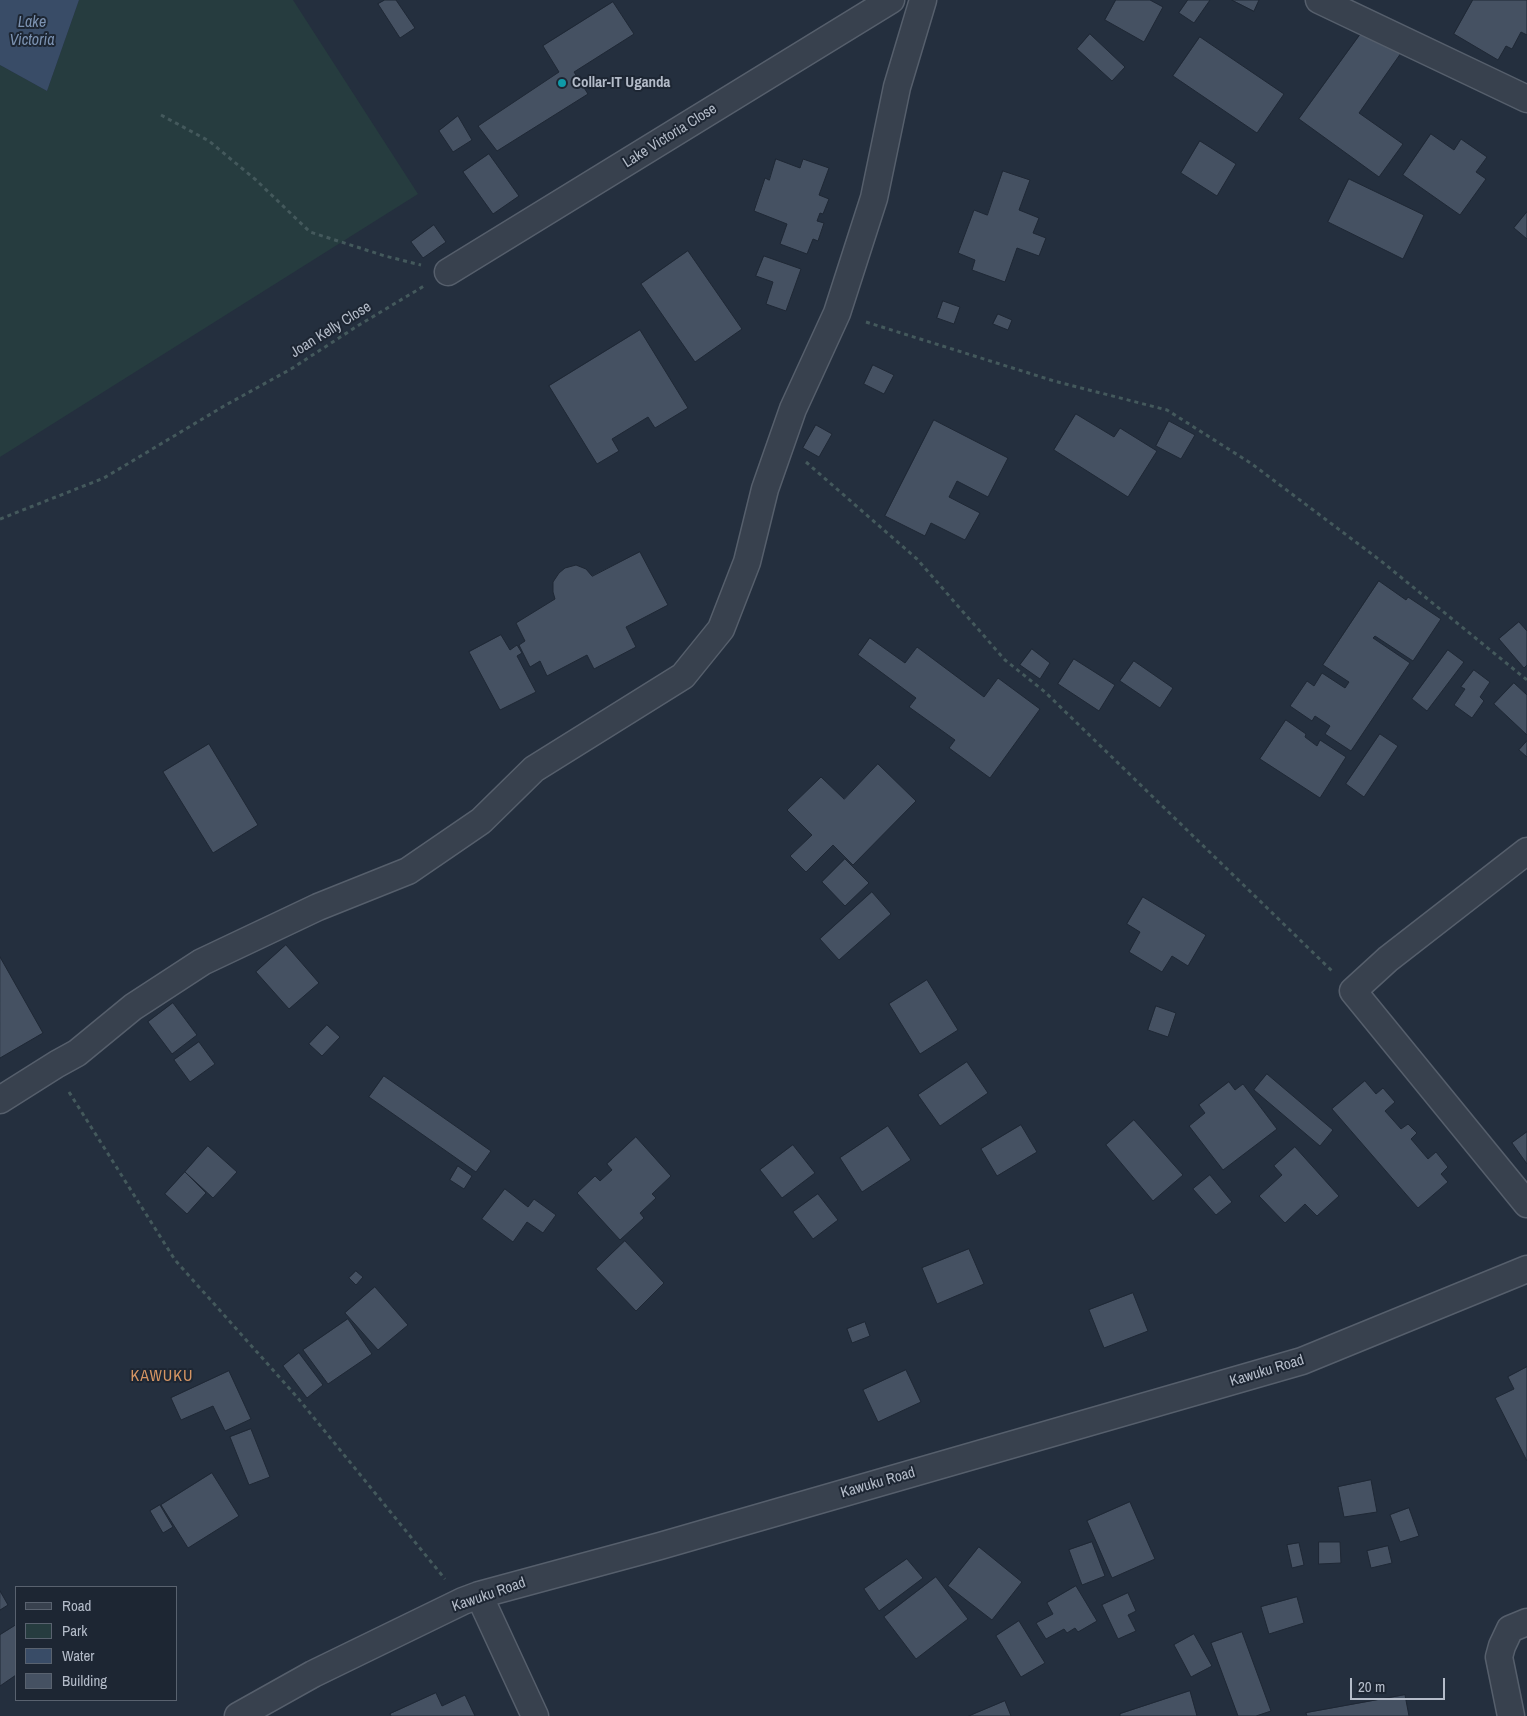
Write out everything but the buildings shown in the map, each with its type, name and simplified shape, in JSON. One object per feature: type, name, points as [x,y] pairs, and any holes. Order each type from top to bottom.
[{"type":"street","name":"Lake Victoria Close","points":[[448,272],[891,0]]},
{"type":"street","points":[[0,1100],[57,1064],[77,1054],[133,1007],[202,962],[318,907],[408,871],[481,821],[534,769],[683,676],[721,629],[747,562],[765,489],[793,409],[837,313],[874,198],[898,87],[923,0]]},
{"type":"street","points":[[1319,0],[1527,99]]},
{"type":"street","points":[[1527,851],[1388,959],[1353,991],[1527,1204]]},
{"type":"street","name":"Kawuku Road","points":[[238,1716],[313,1674],[471,1598],[660,1546],[1302,1362],[1527,1269]]},
{"type":"street","points":[[471,1598],[535,1716]]},
{"type":"street","points":[[1511,1716],[1499,1658],[1510,1629],[1527,1622]]},
{"type":"path","points":[[161,115],[210,141],[256,180],[310,232],[385,256],[448,272]]},
{"type":"path","name":"Joan Kelly Close","points":[[0,519],[104,478],[224,406],[291,369],[358,325],[448,272]]},
{"type":"path","points":[[837,313],[1054,381],[1167,410],[1252,464],[1381,561],[1527,680]]},
{"type":"path","points":[[779,451],[805,461],[917,559],[1005,660],[1052,699],[1353,991]]},
{"type":"path","points":[[57,1064],[68,1090],[175,1260],[297,1397],[471,1598]]},
{"type":"green space","points":[[79,0],[293,0],[418,194],[0,457],[0,65],[47,91]]},
{"type":"water","name":"Lake Victoria","points":[[0,0],[79,0],[47,91],[0,65]]},
{"type":"place","name":"Collar-IT Uganda","points":[[562,83]]},
{"type":"district","name":"KAWUKU","points":[[162,1377]]}]
